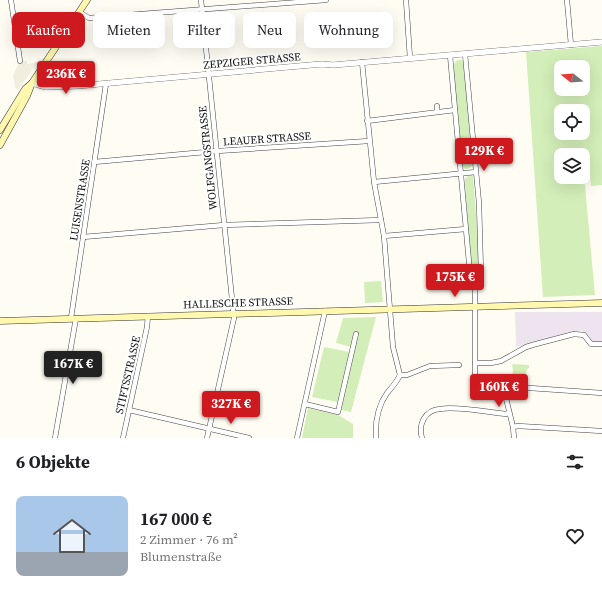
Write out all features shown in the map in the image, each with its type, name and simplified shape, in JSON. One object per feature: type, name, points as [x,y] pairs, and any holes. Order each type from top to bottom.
[{"type":"main road","points":[[79,12],[87,0]]},
{"type":"main road","points":[[0,145],[32,84],[56,48]]},
{"type":"main road","points":[[0,130],[25,89],[32,84]]},
{"type":"main road","name":"HALLESCHE STRASSE","points":[[0,320],[602,303]]},
{"type":"street","points":[[11,0],[20,61]]},
{"type":"street","name":"WOLFGANGSTRASSE","points":[[201,0],[234,313],[234,322],[207,438]]},
{"type":"street","points":[[85,16],[89,18],[326,0]]},
{"type":"street","points":[[406,0],[410,58]]},
{"type":"street","points":[[567,0],[571,45]]},
{"type":"street","name":"ZEPZIGER STRASSE","points":[[32,84],[46,87],[106,84],[322,64],[333,65],[602,42]]},
{"type":"street","points":[[465,54],[479,203],[481,273],[479,278],[476,280],[475,376],[478,381],[486,385],[602,393]]},
{"type":"street","points":[[450,55],[470,273],[471,278],[476,280]]},
{"type":"street","points":[[362,62],[374,182],[384,236],[393,346],[400,375],[397,382],[386,395],[382,403],[377,419],[376,438]]},
{"type":"street","name":"LUISENSTRASSE","points":[[55,438],[106,84]]},
{"type":"street","points":[[437,106],[437,112]]},
{"type":"street","points":[[368,121],[455,110]]},
{"type":"street","name":"LEAUER STRASSE","points":[[94,162],[217,151],[369,141]]},
{"type":"street","points":[[374,182],[476,172]]},
{"type":"street","points":[[83,237],[224,225],[381,220]]},
{"type":"street","points":[[384,236],[466,229]]},
{"type":"street","points":[[297,438],[325,311]]},
{"type":"street","name":"STIFTSSTRASSE","points":[[123,438],[148,327],[148,316]]},
{"type":"street","points":[[305,404],[338,412],[356,334]]},
{"type":"street","points":[[475,363],[491,363],[501,361],[526,347],[574,334],[584,335],[591,344],[602,344]]},
{"type":"street","points":[[400,375],[407,375],[430,366],[459,365]]},
{"type":"street","points":[[504,386],[513,426],[514,438]]},
{"type":"street","points":[[422,438],[421,428],[423,420],[429,412],[440,409],[455,409],[505,414],[509,413]]},
{"type":"street","points":[[129,410],[249,438]]},
{"type":"street","points":[[513,426],[602,431]]},
{"type":"shaded area","points":[[20,61],[27,61],[27,64],[38,62],[18,90],[15,87],[13,75]]},
{"type":"shaded area","points":[[515,312],[602,312],[602,342],[591,342],[589,336],[582,331],[570,332],[516,347]]},
{"type":"green space","points":[[602,46],[602,185],[591,186],[590,148],[554,148],[554,184],[585,184],[595,295],[543,297],[526,52]]},
{"type":"green space","points":[[462,60],[464,63],[473,162],[472,166],[468,169],[465,169],[462,164],[453,70],[455,62]]},
{"type":"green space","points":[[470,174],[473,176],[480,267],[480,272],[476,276],[472,273],[465,185],[465,179]]},
{"type":"green space","points":[[381,281],[383,302],[365,303],[364,282]]},
{"type":"green space","points":[[376,317],[351,412],[341,410],[355,348],[336,343],[343,318]]},
{"type":"green space","points":[[324,347],[350,352],[338,402],[312,397]]},
{"type":"green space","points":[[513,364],[529,365],[526,373],[527,381],[524,385],[514,384],[512,376]]},
{"type":"green space","points":[[308,408],[338,415],[353,424],[353,438],[302,438]]}]
